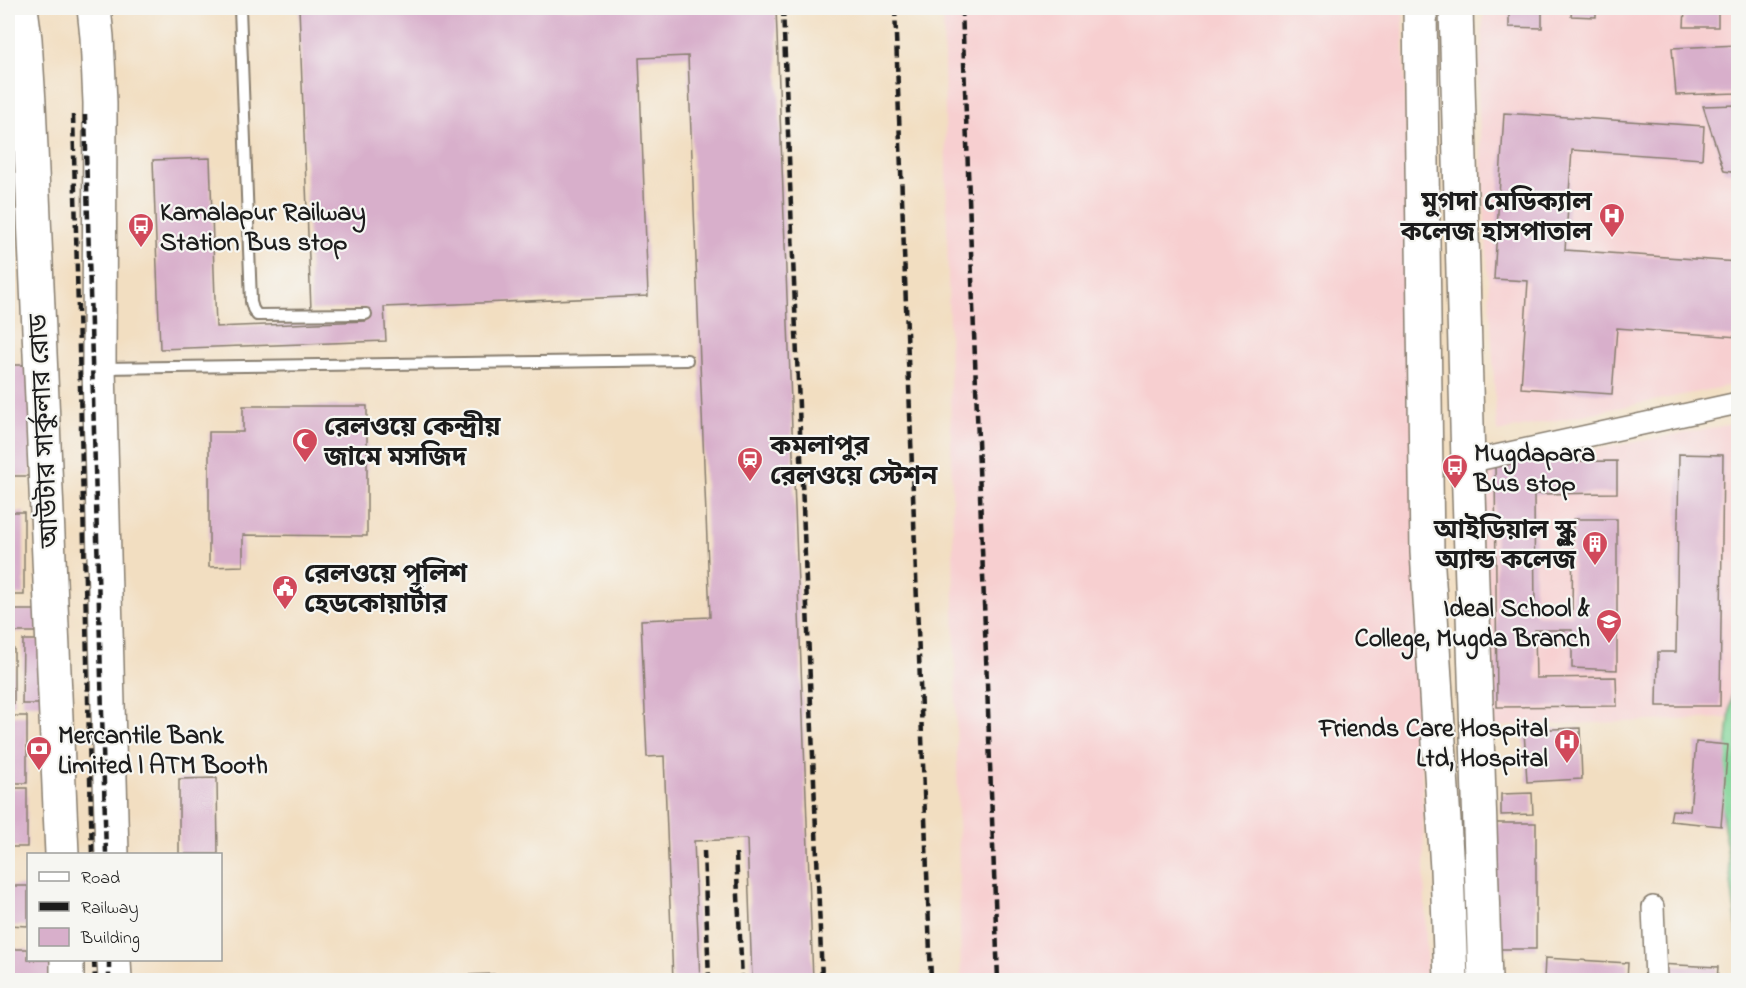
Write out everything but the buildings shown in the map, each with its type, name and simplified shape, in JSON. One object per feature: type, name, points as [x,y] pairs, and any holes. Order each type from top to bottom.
[{"type":"main road","name":"আউটার সার্কুলার রোড","points":[[21,8],[29,114],[62,853]]},
{"type":"main road","points":[[94,8],[98,37],[100,103],[99,368],[112,853]]},
{"type":"main road","points":[[1420,8],[1427,552],[1447,869],[1451,981]]},
{"type":"main road","points":[[1456,8],[1485,981]]},
{"type":"main road","points":[[1426,461],[1468,462]]},
{"type":"main road","points":[[67,961],[68,981]]},
{"type":"main road","points":[[114,961],[115,981]]},
{"type":"street","points":[[1468,462],[1738,403]]},
{"type":"street","points":[[1653,907],[1656,981]]},
{"type":"lane","points":[[240,8],[253,309],[257,315],[366,314]]},
{"type":"lane","points":[[99,368],[687,360]]},
{"type":"shaded area","points":[[943,8],[1403,8],[1427,980],[961,980]]},
{"type":"shaded area","name":"মুগদা মেডিক্যাল কলেজ হাসপাতাল","points":[[1484,8],[1738,8],[1738,384],[1497,432],[1478,95]]},
{"type":"shaded area","name":"Ideal School & College, Mugda Branch","points":[[1738,423],[1738,571],[1730,718],[1486,727],[1479,471]]},
{"type":"green space","points":[[1738,628],[1738,937],[1721,803]]},
{"type":"railway","points":[[783,8],[822,980]]},
{"type":"railway","points":[[895,8],[931,980]]},
{"type":"railway","points":[[962,8],[998,980]]},
{"type":"railway","points":[[73,115],[92,853]]},
{"type":"railway","points":[[85,115],[106,853]]},
{"type":"railway","points":[[704,851],[709,980]]},
{"type":"railway","points":[[736,853],[742,980]]},
{"type":"railway","points":[[94,961],[95,980]]},
{"type":"railway","points":[[109,961],[109,980]]},
{"type":"place","name":"মুগদা মেডিক্যাল কলেজ হাসপাতাল","points":[[1612,239]]},
{"type":"place","name":"Kamalapur Railway Station Bus stop","points":[[141,249]]},
{"type":"place","name":"রেলওয়ে কেন্দ্রীয় জামে মসজিদ","points":[[305,464]]},
{"type":"place","name":"কমলাপুর রেলওয়ে স্টেশন","points":[[750,483]]},
{"type":"place","name":"Mugdapara Bus stop","points":[[1455,490]]},
{"type":"place","name":"আইডিয়াল স্কুল অ্যান্ড কলেজ","points":[[1595,567]]},
{"type":"place","name":"রেলওয়ে পুলিশ হেডকোয়ার্টার","points":[[285,611]]},
{"type":"place","name":"Ideal School & College, Mugda Branch","points":[[1609,645]]},
{"type":"place","name":"Friends Care Hospital Ltd, Hospital","points":[[1567,765]]},
{"type":"place","name":"Mercantile Bank Limited | ATM Booth","points":[[39,772]]}]
